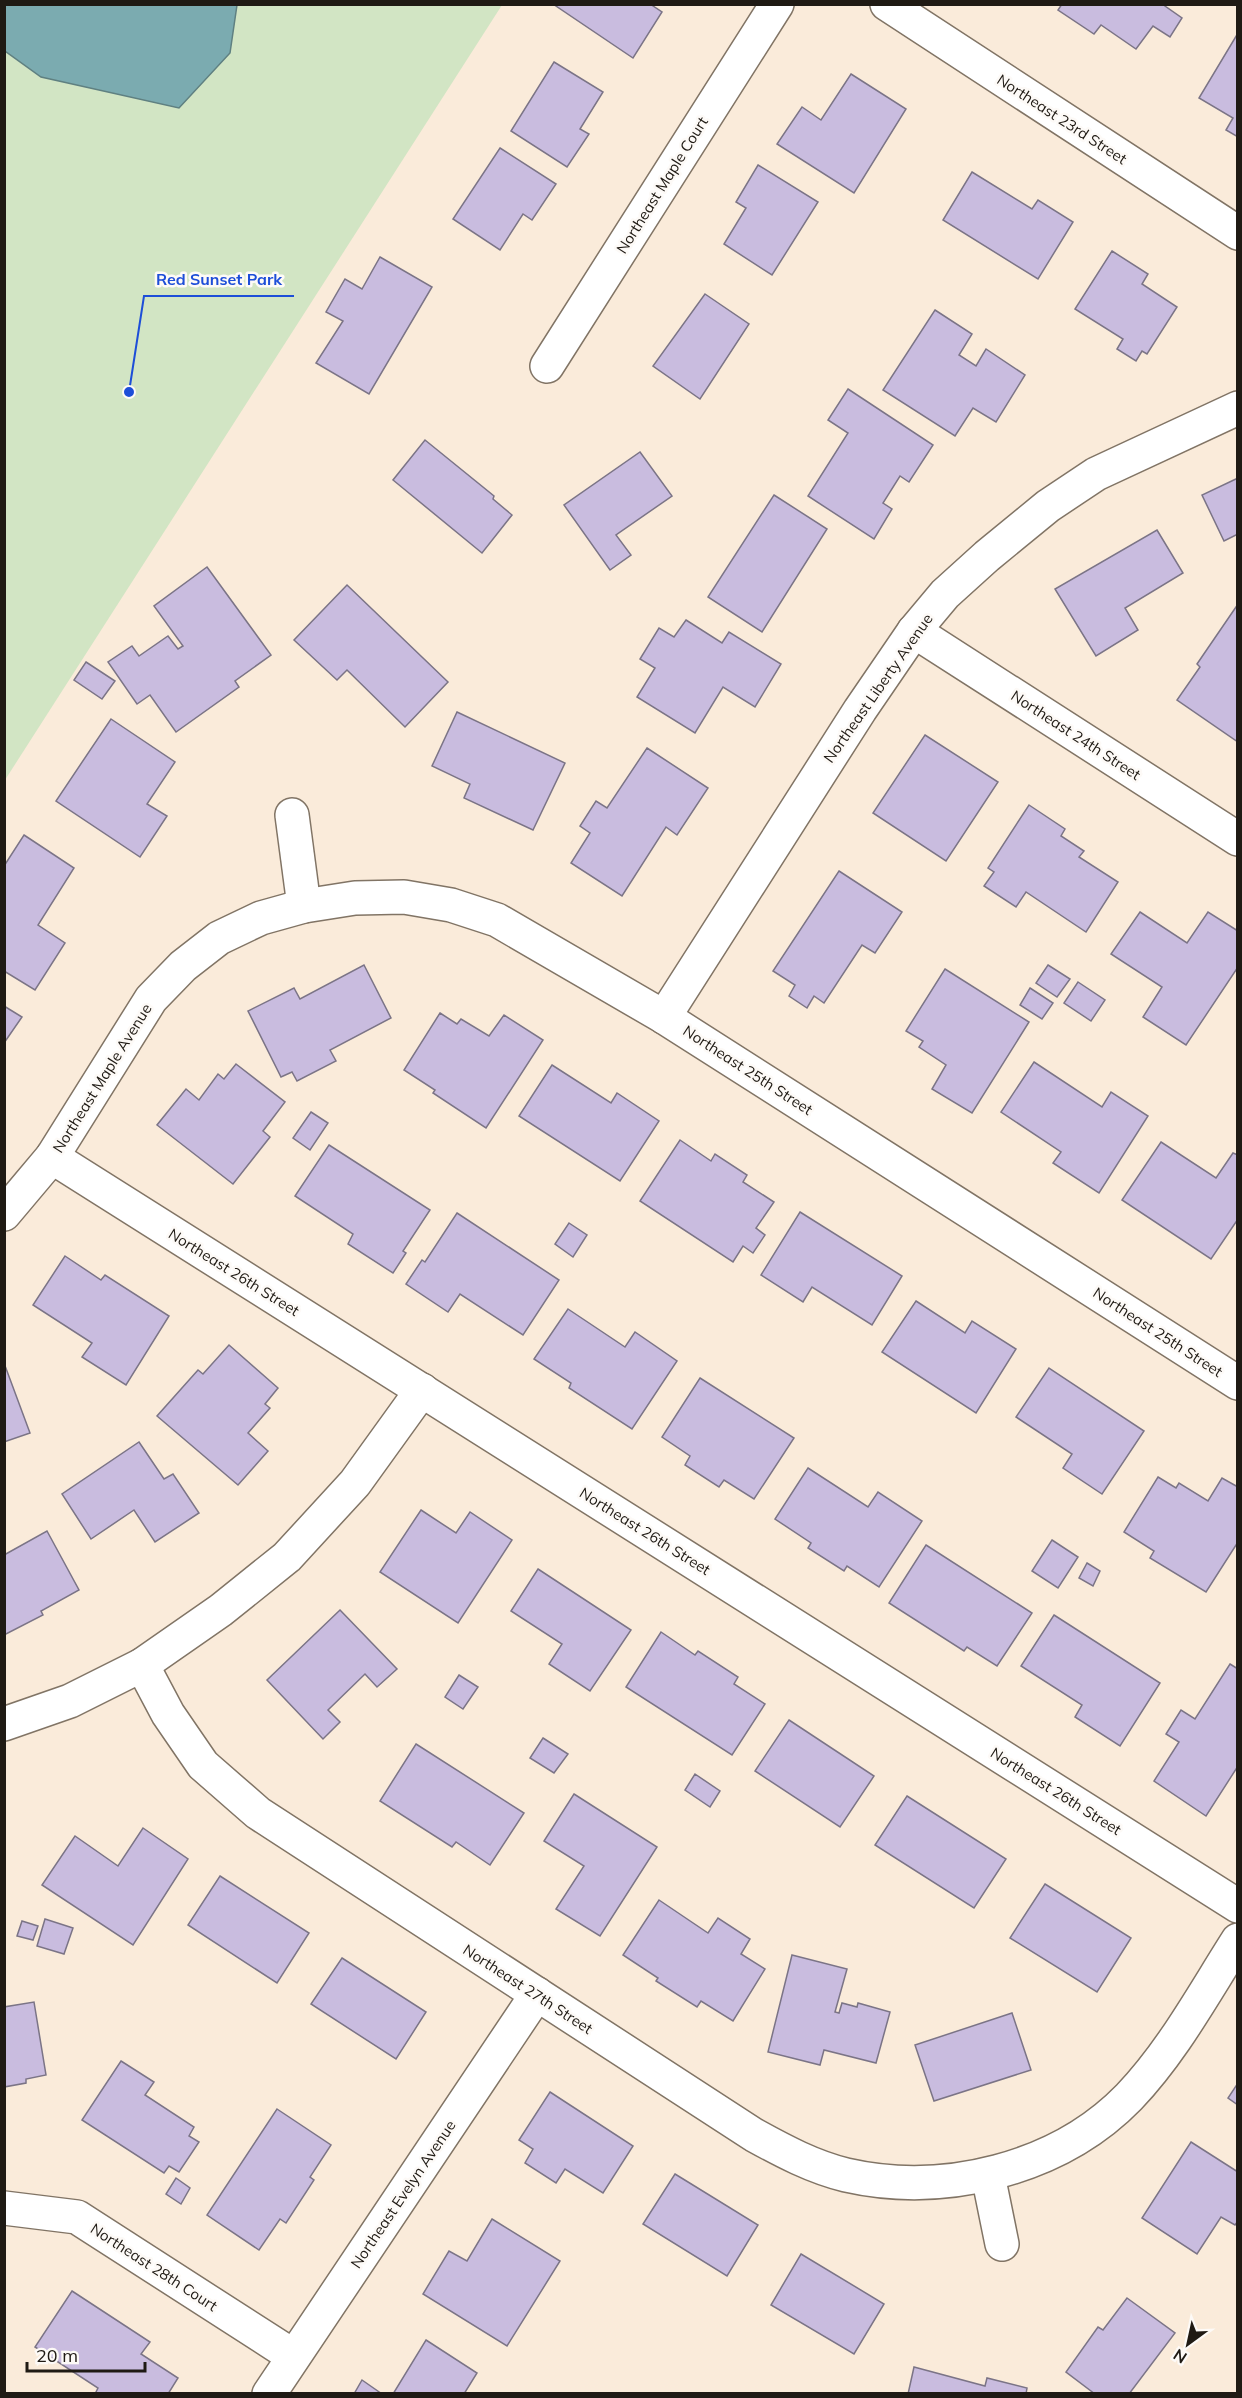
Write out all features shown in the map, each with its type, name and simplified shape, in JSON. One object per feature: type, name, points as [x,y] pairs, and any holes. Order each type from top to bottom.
[{"type":"street","name":"Northeast Maple Court","points":[[547,366],[777,4]]},
{"type":"street","name":"Northeast 23rd Street","points":[[887,4],[1238,233]]},
{"type":"street","name":"Northeast Liberty Avenue","points":[[664,1017],[860,710],[914,631],[945,594],[1048,506],[1096,474],[1238,408]]},
{"type":"street","name":"Northeast 24th Street","points":[[914,631],[1238,839]]},
{"type":"street","points":[[292,815],[304,906]]},
{"type":"street","name":"Northeast 25th Street","points":[[304,906],[355,898],[404,897],[451,905],[497,920],[664,1017],[1238,1383]]},
{"type":"street","name":"Northeast Maple Avenue","points":[[4,1214],[52,1158],[151,999],[183,966],[219,938],[261,918],[304,906]]},
{"type":"street","name":"Northeast 26th Street","points":[[52,1158],[1238,1906]]},
{"type":"street","points":[[4,1724],[70,1701],[142,1665],[221,1611],[287,1557],[355,1483],[422,1390]]},
{"type":"street","name":"Northeast 27th Street","points":[[142,1665],[168,1714],[203,1764],[258,1813],[754,2135],[798,2158],[845,2175],[893,2182],[942,2182],[988,2175],[1053,2152],[1095,2126],[1128,2098],[1164,2057],[1238,1940]]},
{"type":"street","name":"Northeast Evelyn Avenue","points":[[269,2394],[537,1995]]},
{"type":"street","points":[[988,2175],[1002,2244]]},
{"type":"street","name":"Northeast 28th Court","points":[[4,2208],[77,2217],[293,2356]]},
{"type":"green space","points":[[5,5],[502,5],[5,780]]},
{"type":"water","points":[[5,4],[237,5],[230,53],[179,108],[41,77],[5,51]]},
{"type":"building","points":[[553,4],[650,4],[662,12],[633,58]]},
{"type":"building","points":[[1062,4],[1166,4],[1165,6],[1182,18],[1170,37],[1153,26],[1136,49],[1101,25],[1094,34],[1058,10]]},
{"type":"building","points":[[1238,33],[1238,137],[1226,130],[1233,118],[1199,98]]},
{"type":"building","points":[[554,62],[603,92],[580,129],[589,134],[567,167],[511,131]]},
{"type":"building","points":[[851,74],[906,109],[854,193],[777,144],[802,107],[821,120]]},
{"type":"building","points":[[500,148],[556,184],[532,220],[523,214],[500,250],[453,219]]},
{"type":"building","points":[[758,165],[818,202],[772,275],[724,244],[746,208],[736,202]]},
{"type":"building","points":[[972,172],[1032,209],[1038,200],[1073,222],[1038,279],[943,220]]},
{"type":"building","points":[[1112,251],[1148,274],[1142,284],[1177,307],[1147,354],[1142,351],[1136,361],[1117,349],[1123,339],[1075,309]]},
{"type":"building","points":[[380,257],[432,287],[369,394],[316,363],[343,321],[326,312],[345,279],[362,289]]},
{"type":"building","points":[[705,294],[749,324],[700,399],[653,366]]},
{"type":"building","points":[[935,310],[972,334],[959,355],[976,366],[986,349],[1025,375],[996,422],[973,408],[955,436],[883,390]]},
{"type":"building","points":[[848,389],[933,445],[909,482],[900,476],[883,503],[892,509],[874,539],[808,496],[848,433],[828,420]]},
{"type":"building","points":[[425,440],[494,496],[493,499],[512,515],[482,553],[393,480]]},
{"type":"building","points":[[640,452],[672,496],[616,535],[631,555],[610,570],[564,505]]},
{"type":"building","points":[[1238,478],[1238,534],[1224,541],[1202,495]]},
{"type":"building","points":[[774,495],[827,529],[762,632],[708,597]]},
{"type":"building","points":[[1157,530],[1183,573],[1125,608],[1138,630],[1096,656],[1055,589]]},
{"type":"building","points":[[207,567],[271,655],[235,681],[239,687],[176,732],[150,695],[137,704],[108,662],[132,646],[139,656],[168,636],[178,649],[183,646],[154,606]]},
{"type":"building","points":[[347,585],[448,682],[405,727],[347,670],[337,680],[294,640]]},
{"type":"building","points":[[1236,607],[1238,609],[1238,742],[1177,700],[1200,667],[1197,664]]},
{"type":"building","points":[[686,620],[722,643],[729,632],[781,664],[755,707],[723,687],[695,733],[637,697],[655,668],[640,659],[659,628],[674,637]]},
{"type":"building","points":[[86,662],[115,681],[102,699],[74,680]]},
{"type":"building","points":[[457,712],[565,763],[533,830],[464,798],[470,784],[432,766]]},
{"type":"building","points":[[111,719],[175,762],[147,804],[167,816],[140,857],[56,801]]},
{"type":"building","points":[[925,735],[998,782],[946,861],[873,813]]},
{"type":"building","points":[[647,748],[708,788],[677,835],[666,827],[622,896],[571,863],[590,833],[580,826],[596,801],[607,808]]},
{"type":"building","points":[[1029,805],[1065,829],[1061,836],[1084,851],[1079,857],[1118,882],[1086,932],[1026,892],[1016,907],[984,886],[994,872],[988,868]]},
{"type":"building","points":[[24,835],[74,868],[38,925],[65,943],[35,990],[4,971],[4,866]]},
{"type":"building","points":[[839,871],[902,912],[875,953],[862,945],[824,1003],[814,996],[807,1008],[789,996],[795,985],[773,971]]},
{"type":"building","points":[[1140,912],[1187,943],[1208,912],[1238,931],[1238,967],[1186,1045],[1143,1017],[1162,987],[1111,954]]},
{"type":"building","points":[[364,965],[391,1018],[330,1050],[336,1061],[297,1081],[292,1072],[281,1077],[248,1011],[294,988],[300,999]]},
{"type":"building","points":[[1048,965],[1070,979],[1057,997],[1036,983]]},
{"type":"building","points":[[945,969],[1029,1022],[972,1113],[932,1089],[946,1065],[919,1047],[923,1041],[906,1031]]},
{"type":"building","points":[[1078,982],[1105,1000],[1091,1021],[1064,1003]]},
{"type":"building","points":[[1030,988],[1053,1003],[1042,1019],[1020,1005]]},
{"type":"building","points":[[4,1006],[22,1017],[4,1043]]},
{"type":"building","points":[[440,1013],[457,1024],[461,1019],[489,1036],[504,1015],[543,1040],[486,1128],[433,1093],[435,1090],[404,1070]]},
{"type":"building","points":[[1034,1062],[1102,1107],[1111,1092],[1148,1116],[1099,1193],[1053,1163],[1061,1152],[1001,1112]]},
{"type":"building","points":[[236,1064],[285,1102],[263,1131],[270,1137],[233,1184],[157,1125],[186,1089],[199,1100],[218,1074],[224,1079]]},
{"type":"building","points":[[552,1065],[611,1103],[617,1093],[659,1121],[620,1181],[519,1116]]},
{"type":"building","points":[[311,1112],[328,1123],[310,1150],[293,1138]]},
{"type":"building","points":[[680,1140],[711,1161],[715,1154],[747,1175],[743,1182],[774,1202],[756,1228],[765,1235],[753,1253],[743,1246],[733,1262],[640,1201]]},
{"type":"building","points":[[1161,1142],[1216,1178],[1233,1153],[1238,1155],[1238,1219],[1211,1259],[1122,1200]]},
{"type":"building","points":[[329,1145],[430,1210],[403,1251],[406,1253],[393,1273],[348,1244],[353,1234],[295,1196]]},
{"type":"building","points":[[800,1212],[902,1276],[872,1325],[812,1287],[803,1302],[761,1275]]},
{"type":"building","points":[[457,1213],[559,1280],[523,1335],[460,1294],[448,1312],[406,1284],[422,1260],[425,1262]]},
{"type":"building","points":[[569,1223],[587,1235],[573,1257],[555,1244]]},
{"type":"building","points":[[65,1256],[101,1280],[105,1275],[169,1316],[126,1385],[82,1357],[92,1343],[33,1305]]},
{"type":"building","points":[[916,1301],[965,1333],[972,1321],[1016,1349],[976,1413],[882,1352]]},
{"type":"building","points":[[568,1309],[625,1347],[635,1332],[677,1361],[632,1429],[569,1388],[571,1383],[534,1359]]},
{"type":"building","points":[[229,1345],[278,1388],[265,1404],[270,1408],[248,1433],[268,1451],[238,1485],[157,1416],[198,1370],[203,1374]]},
{"type":"building","points":[[4,1363],[30,1433],[4,1442]]},
{"type":"building","points":[[1049,1368],[1144,1431],[1102,1494],[1063,1468],[1072,1454],[1016,1417]]},
{"type":"building","points":[[700,1378],[794,1438],[754,1499],[724,1480],[719,1487],[685,1465],[690,1456],[662,1437]]},
{"type":"building","points":[[139,1442],[164,1479],[173,1474],[199,1513],[155,1542],[134,1510],[91,1539],[62,1494]]},
{"type":"building","points":[[808,1468],[868,1507],[878,1492],[922,1521],[879,1587],[847,1566],[844,1571],[808,1548],[811,1543],[775,1519]]},
{"type":"building","points":[[1158,1477],[1176,1488],[1179,1483],[1208,1501],[1222,1478],[1238,1487],[1238,1542],[1206,1592],[1150,1558],[1154,1551],[1124,1532]]},
{"type":"building","points":[[421,1510],[456,1533],[470,1512],[512,1540],[458,1623],[380,1572]]},
{"type":"building","points":[[47,1531],[79,1590],[41,1611],[43,1615],[4,1635],[4,1555]]},
{"type":"building","points":[[1052,1540],[1078,1557],[1058,1588],[1032,1571]]},
{"type":"building","points":[[926,1545],[1032,1613],[997,1666],[967,1647],[964,1651],[889,1603]]},
{"type":"building","points":[[1087,1563],[1100,1571],[1093,1586],[1079,1578]]},
{"type":"building","points":[[538,1569],[631,1630],[590,1691],[549,1664],[562,1644],[511,1611]]},
{"type":"building","points":[[340,1610],[397,1669],[377,1687],[365,1674],[328,1710],[340,1722],[323,1739],[267,1680]]},
{"type":"building","points":[[1054,1615],[1160,1683],[1120,1746],[1075,1717],[1082,1705],[1021,1666]]},
{"type":"building","points":[[661,1632],[695,1655],[698,1651],[738,1677],[734,1684],[765,1704],[732,1755],[626,1687]]},
{"type":"building","points":[[1230,1664],[1238,1669],[1238,1766],[1206,1816],[1154,1781],[1179,1742],[1166,1734],[1181,1710],[1195,1719]]},
{"type":"building","points":[[459,1675],[478,1687],[463,1709],[445,1697]]},
{"type":"building","points":[[789,1720],[874,1776],[840,1827],[755,1771]]},
{"type":"building","points":[[543,1738],[568,1754],[554,1773],[530,1758]]},
{"type":"building","points":[[416,1744],[524,1813],[490,1865],[456,1842],[452,1847],[380,1801]]},
{"type":"building","points":[[695,1774],[720,1791],[710,1807],[685,1790]]},
{"type":"building","points":[[574,1794],[657,1847],[600,1936],[556,1909],[584,1866],[544,1841]]},
{"type":"building","points":[[907,1796],[1006,1859],[974,1908],[875,1845]]},
{"type":"building","points":[[143,1828],[188,1859],[133,1945],[42,1885],[75,1836],[118,1866]]},
{"type":"building","points":[[220,1876],[309,1933],[277,1983],[188,1925]]},
{"type":"building","points":[[1045,1884],[1131,1938],[1097,1992],[1010,1938]]},
{"type":"building","points":[[659,1900],[708,1933],[718,1918],[750,1939],[741,1954],[765,1969],[733,2021],[701,2001],[697,2007],[656,1981],[658,1978],[623,1955]]},
{"type":"building","points":[[45,1919],[73,1928],[64,1954],[37,1946]]},
{"type":"building","points":[[22,1921],[38,1926],[33,1940],[17,1936]]},
{"type":"building","points":[[792,1955],[847,1969],[835,2012],[839,2013],[842,2003],[857,2007],[858,2003],[890,2012],[876,2063],[824,2050],[820,2065],[768,2052]]},
{"type":"building","points":[[342,1958],[426,2012],[396,2059],[311,2004]]},
{"type":"building","points":[[34,2002],[46,2075],[26,2079],[26,2083],[4,2087],[4,2007]]},
{"type":"building","points":[[1012,2013],[1031,2070],[934,2101],[915,2045]]},
{"type":"building","points":[[121,2061],[154,2082],[145,2095],[194,2127],[189,2136],[199,2142],[179,2172],[169,2166],[164,2173],[82,2120]]},
{"type":"building","points":[[1238,2083],[1238,2105],[1228,2098]]},
{"type":"building","points":[[550,2092],[633,2146],[603,2193],[565,2169],[556,2183],[525,2163],[533,2149],[519,2140]]},
{"type":"building","points":[[277,2109],[331,2145],[310,2177],[314,2180],[286,2223],[280,2219],[259,2250],[207,2215]]},
{"type":"building","points":[[1191,2142],[1238,2172],[1238,2221],[1235,2225],[1221,2217],[1197,2254],[1142,2218]]},
{"type":"building","points":[[675,2174],[758,2225],[727,2276],[643,2224]]},
{"type":"building","points":[[176,2178],[190,2188],[181,2204],[166,2194]]},
{"type":"building","points":[[492,2219],[560,2261],[507,2346],[423,2294],[449,2251],[467,2261]]},
{"type":"building","points":[[801,2254],[884,2304],[854,2354],[771,2305]]},
{"type":"building","points":[[72,2291],[150,2342],[141,2354],[178,2378],[168,2394],[95,2394],[98,2388],[35,2347]]},
{"type":"building","points":[[1127,2298],[1175,2333],[1129,2394],[1095,2394],[1066,2372],[1098,2327],[1103,2330]]},
{"type":"building","points":[[426,2340],[477,2373],[464,2394],[393,2394]]},
{"type":"building","points":[[914,2367],[985,2386],[987,2378],[1027,2388],[1026,2394],[908,2394]]},
{"type":"building","points":[[362,2380],[382,2394],[354,2394]]},
{"type":"place","name":"Red Sunset Park","points":[[129,392]]}]
